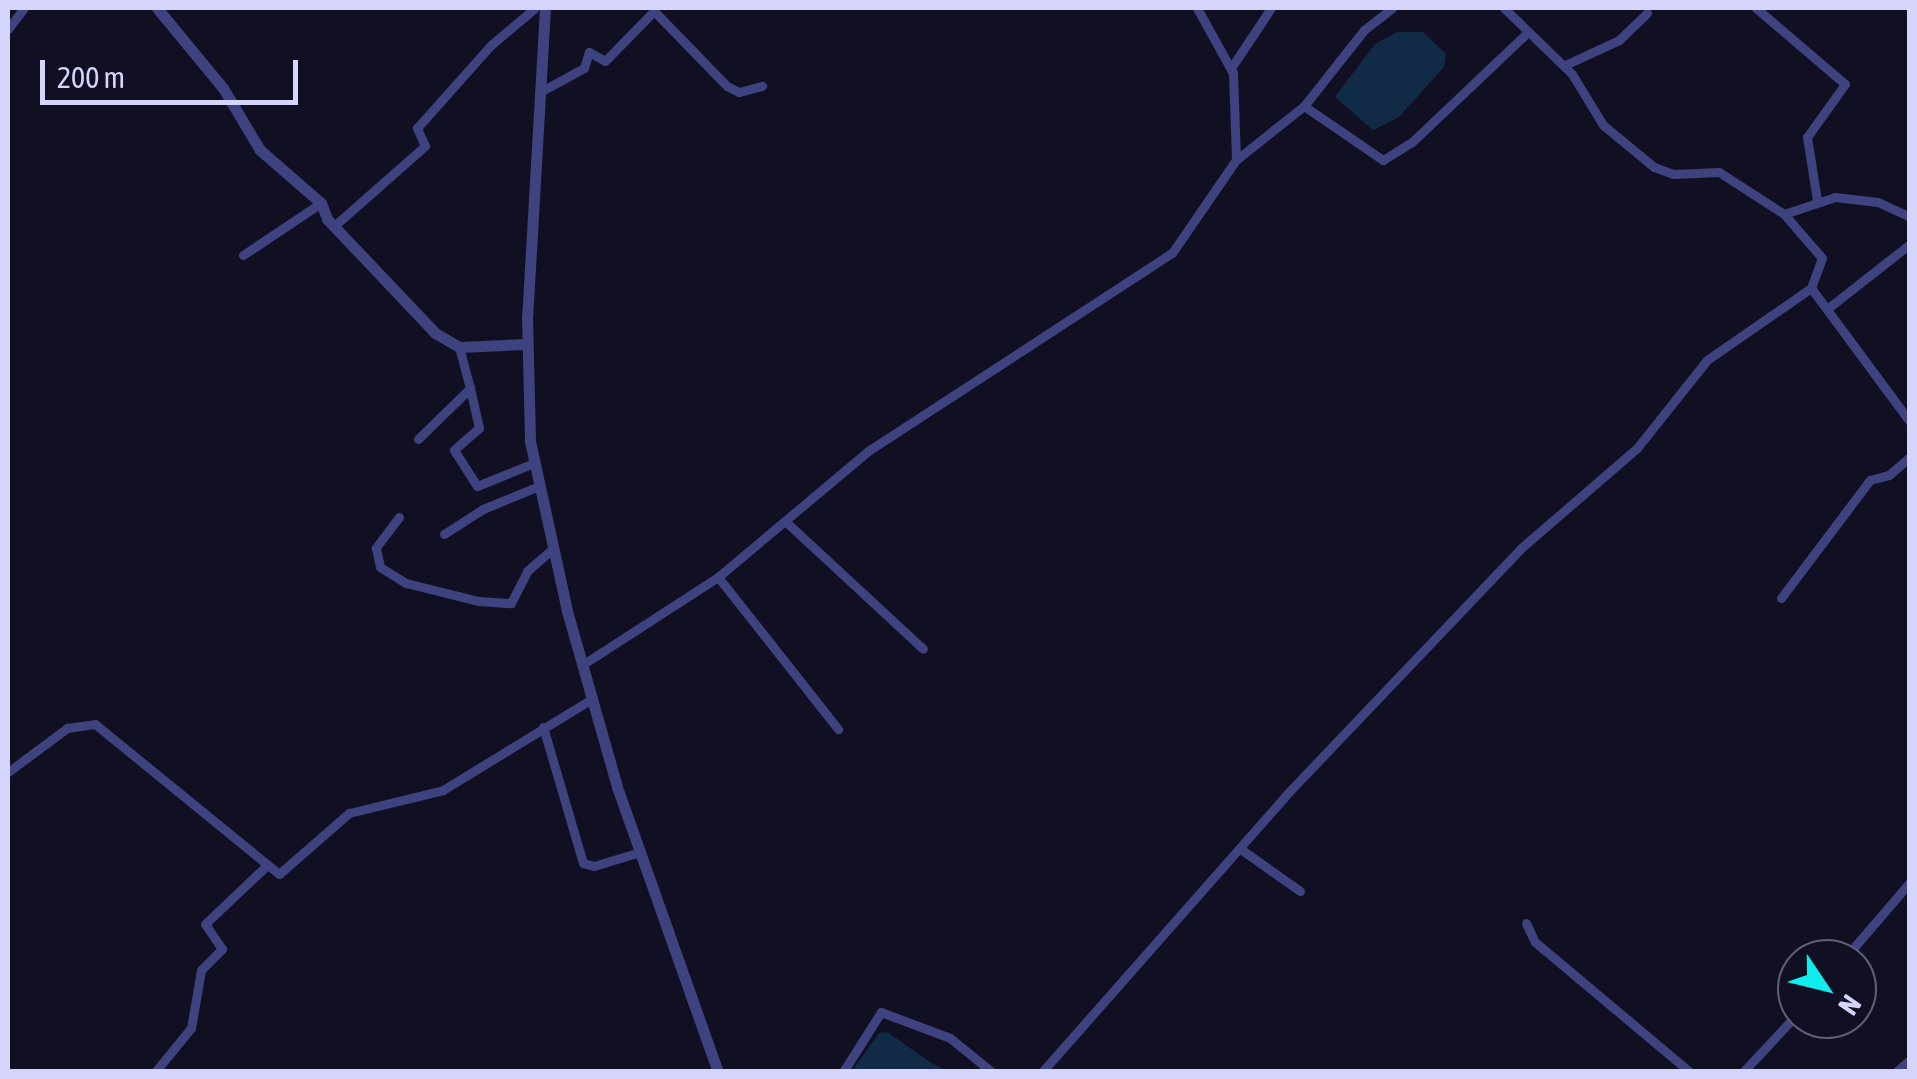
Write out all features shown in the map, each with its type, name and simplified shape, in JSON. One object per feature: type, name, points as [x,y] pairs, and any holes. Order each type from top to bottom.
[{"type":"street","points":[[8,29],[24,8]]},
{"type":"street","points":[[157,8],[223,88],[260,150],[321,204],[334,226],[435,333],[460,347],[526,344]]},
{"type":"street","points":[[334,226],[425,146],[417,128],[491,45],[535,8]]},
{"type":"street","points":[[544,8],[526,344],[526,410],[534,462],[582,665],[640,852],[718,1072]]},
{"type":"street","points":[[1197,8],[1230,68],[1238,94],[1236,160]]},
{"type":"street","points":[[1230,68],[1272,8]]},
{"type":"street","points":[[1372,8],[1378,18]]},
{"type":"street","points":[[582,665],[718,577],[868,451],[1172,253],[1236,160],[1304,106],[1378,18],[1392,8]]},
{"type":"street","points":[[1042,1072],[1242,850],[1286,795],[1520,549],[1637,448],[1706,360],[1811,288],[1822,258],[1784,214],[1725,174],[1668,173],[1644,161],[1594,116],[1565,66],[1504,8]]},
{"type":"street","points":[[1756,8],[1845,84],[1806,137],[1816,200]]},
{"type":"street","points":[[540,92],[584,68],[589,52],[605,61],[654,11],[727,86],[739,92],[762,86]]},
{"type":"street","points":[[1565,66],[1619,40],[1647,13]]},
{"type":"street","points":[[1304,106],[1383,160],[1412,142],[1526,33]]},
{"type":"street","points":[[1784,214],[1816,200],[1864,199],[1910,217]]},
{"type":"street","points":[[243,256],[321,204]]},
{"type":"street","points":[[1827,309],[1910,244]]},
{"type":"street","points":[[1811,288],[1910,422]]},
{"type":"street","points":[[460,347],[479,428],[454,450],[477,486],[534,462]]},
{"type":"street","points":[[418,439],[470,388]]},
{"type":"street","points":[[1781,598],[1870,480],[1890,476],[1910,457]]},
{"type":"street","points":[[444,534],[482,509],[538,486]]},
{"type":"street","points":[[399,517],[376,548],[380,567],[406,582],[480,601],[511,603],[526,571],[552,549]]},
{"type":"street","points":[[785,522],[922,648]]},
{"type":"street","points":[[718,577],[838,730]]},
{"type":"street","points":[[8,772],[66,728],[95,724],[264,867],[288,872],[350,813],[443,790],[593,698]]},
{"type":"street","points":[[542,727],[584,862],[594,866],[640,852]]},
{"type":"street","points":[[1242,850],[1300,891]]},
{"type":"street","points":[[155,1072],[191,1028],[202,970],[222,948],[205,924],[264,867]]},
{"type":"street","points":[[1861,939],[1910,882]]},
{"type":"street","points":[[1526,923],[1535,942],[1690,1072]]},
{"type":"street","points":[[843,1072],[881,1012],[950,1038],[992,1072]]},
{"type":"street","points":[[1743,1072],[1777,1035]]},
{"type":"street","points":[[1896,1072],[1909,1059]]},
{"type":"water","points":[[1397,32],[1423,32],[1446,54],[1444,67],[1399,117],[1373,130],[1335,97],[1375,44]]},
{"type":"water","points":[[887,1032],[946,1071],[852,1071],[879,1033]]}]
